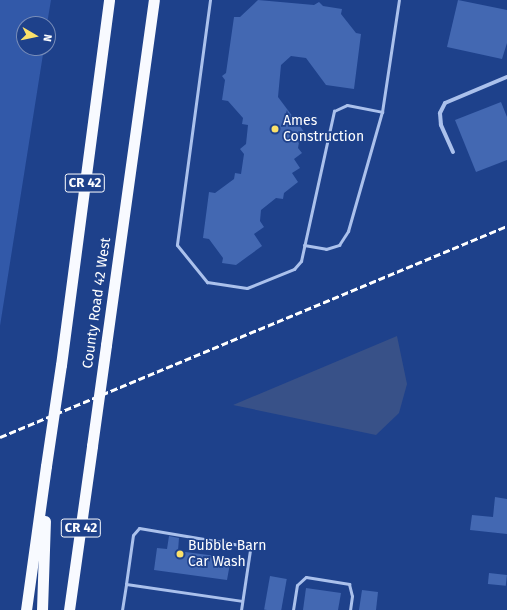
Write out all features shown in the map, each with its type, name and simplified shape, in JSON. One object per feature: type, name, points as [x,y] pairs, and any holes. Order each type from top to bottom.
[{"type":"highway","name":"County Road 42 West","points":[[26,610],[109,0]]},
{"type":"highway","name":"County Road 42 West","points":[[69,610],[154,0]]},
{"type":"highway","points":[[42,610],[46,466]]},
{"type":"street","points":[[453,152],[442,125],[440,113],[445,102],[507,77]]},
{"type":"lane","points":[[210,0],[177,245],[207,282],[247,288],[294,269],[301,261],[334,111],[347,105],[382,112]]},
{"type":"lane","points":[[304,245],[326,249],[339,245],[348,230],[382,112],[399,0]]},
{"type":"lane","points":[[122,610],[133,535],[139,528],[245,546],[250,550],[241,610]]},
{"type":"lane","points":[[293,610],[296,584],[306,577],[349,584],[352,596],[350,610]]},
{"type":"lane","points":[[126,584],[242,601]]},
{"type":"shaded area","points":[[0,0],[51,0],[48,16],[16,16],[16,56],[43,56],[0,326]]},
{"type":"shaded area","points":[[397,336],[407,384],[399,413],[376,435],[233,405]]},
{"type":"building","name":"Ames Construction","points":[[258,0],[314,5],[319,2],[323,6],[342,9],[341,14],[356,33],[361,34],[354,89],[326,85],[306,58],[291,56],[281,65],[278,97],[305,133],[300,137],[298,148],[302,153],[294,159],[300,168],[292,173],[298,182],[284,193],[283,199],[276,198],[261,210],[260,221],[264,227],[254,234],[262,246],[236,265],[222,263],[223,258],[209,239],[203,238],[209,192],[215,193],[234,179],[235,173],[241,174],[244,154],[240,149],[246,144],[248,125],[242,124],[243,118],[228,101],[222,100],[225,80],[222,76],[226,73],[234,17],[240,17]]},
{"type":"building","points":[[458,0],[507,10],[507,43],[502,59],[447,47]]},
{"type":"building","points":[[501,102],[507,117],[507,160],[476,172],[455,120]]},
{"type":"building","points":[[495,497],[507,499],[507,534],[470,530],[472,515],[493,517]]},
{"type":"building","name":"Bubble Barn Car Wash","points":[[169,536],[179,538],[178,551],[231,558],[227,580],[154,570],[157,548],[167,549]]},
{"type":"building","points":[[489,573],[507,575],[506,586],[488,584]]},
{"type":"building","points":[[270,576],[287,579],[281,610],[264,609]]},
{"type":"building","points":[[306,588],[341,593],[338,610],[303,610]]},
{"type":"building","points":[[362,590],[378,592],[376,610],[359,610]]},
{"type":"railway","points":[[0,437],[507,226]]},
{"type":"place","name":"Ames Construction","points":[[275,129]]},
{"type":"place","name":"Bubble Barn Car Wash","points":[[180,554]]}]
